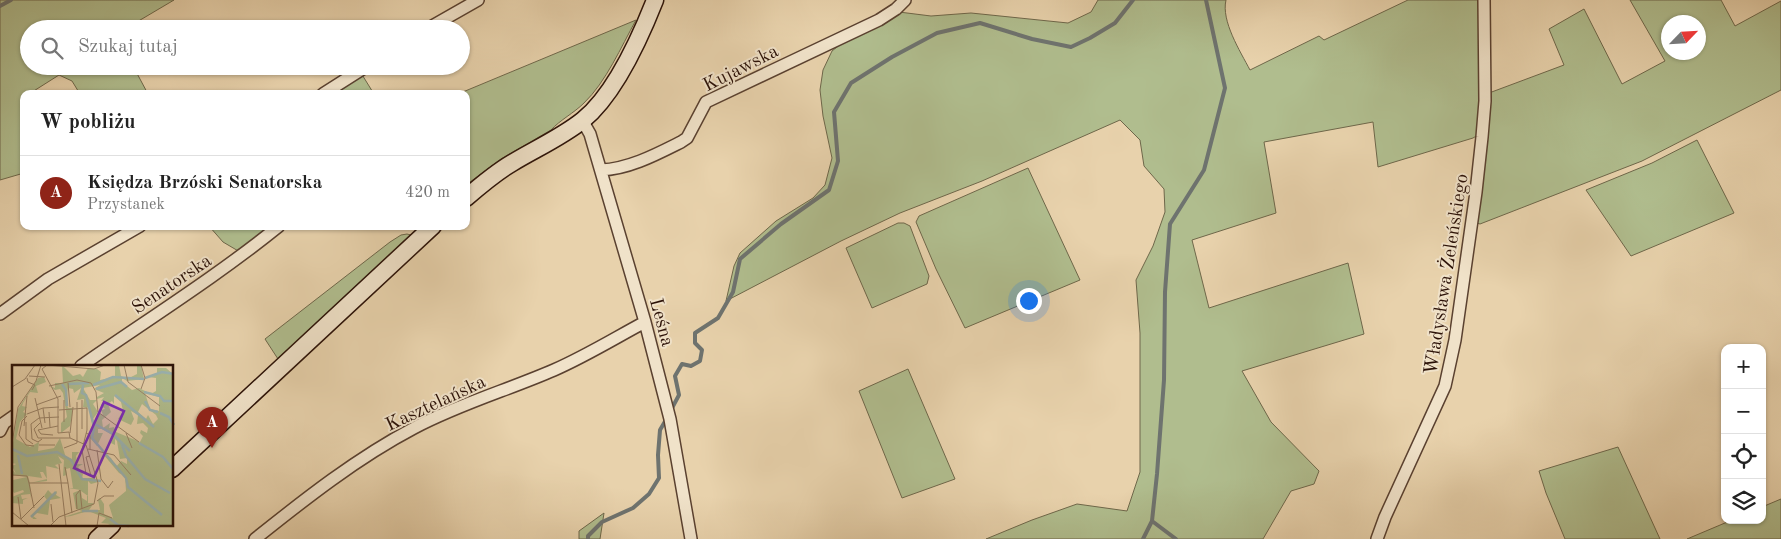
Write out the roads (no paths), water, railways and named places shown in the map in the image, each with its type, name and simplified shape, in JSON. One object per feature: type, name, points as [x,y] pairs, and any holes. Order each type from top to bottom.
[{"type":"street","points":[[443,20],[478,0]]},
{"type":"street","points":[[470,195],[510,164],[582,120],[600,103],[621,70],[643,29],[655,0]]},
{"type":"street","name":"Kujawska","points":[[601,170],[613,170],[625,166],[681,142],[687,138],[706,102],[879,20],[896,10],[905,0]]},
{"type":"street","name":"Władysława Żeleńskiego","points":[[1377,539],[1389,508],[1445,386],[1455,340],[1482,137],[1484,0]]},
{"type":"street","points":[[329,90],[353,75]]},
{"type":"street","name":"Leśna","points":[[582,120],[590,134],[601,170],[645,322],[670,418],[691,539]]},
{"type":"street","points":[[0,314],[48,279],[133,230]]},
{"type":"street","name":"Senatorska","points":[[82,365],[240,258],[273,230]]},
{"type":"street","points":[[174,467],[429,230]]},
{"type":"street","name":"Kasztelańska","points":[[255,539],[329,482],[404,433],[477,400],[554,370],[645,322]]},
{"type":"street","points":[[0,430],[4,423],[12,417]]},
{"type":"street","points":[[97,539],[111,526]]},
{"type":"waterway","points":[[0,6],[11,0]]},
{"type":"waterway","points":[[671,410],[679,395],[675,376],[682,364],[691,366],[700,361],[702,350],[695,343],[695,333],[718,318],[733,292],[740,259],[781,224],[829,190],[838,161],[834,112],[851,83],[892,57],[937,33],[980,23],[1032,39],[1071,47],[1115,23],[1133,0]]},
{"type":"waterway","points":[[1143,539],[1152,521],[1157,474],[1164,380],[1165,292],[1170,224],[1204,170],[1225,88],[1206,0]]},
{"type":"waterway","points":[[588,539],[588,536],[602,522],[633,508],[649,494],[659,478],[660,430],[667,418]]},
{"type":"waterway","points":[[1152,521],[1176,539]]},
{"type":"place","name":"Księdza Brzóski Senatorska","points":[[212,448]]}]
